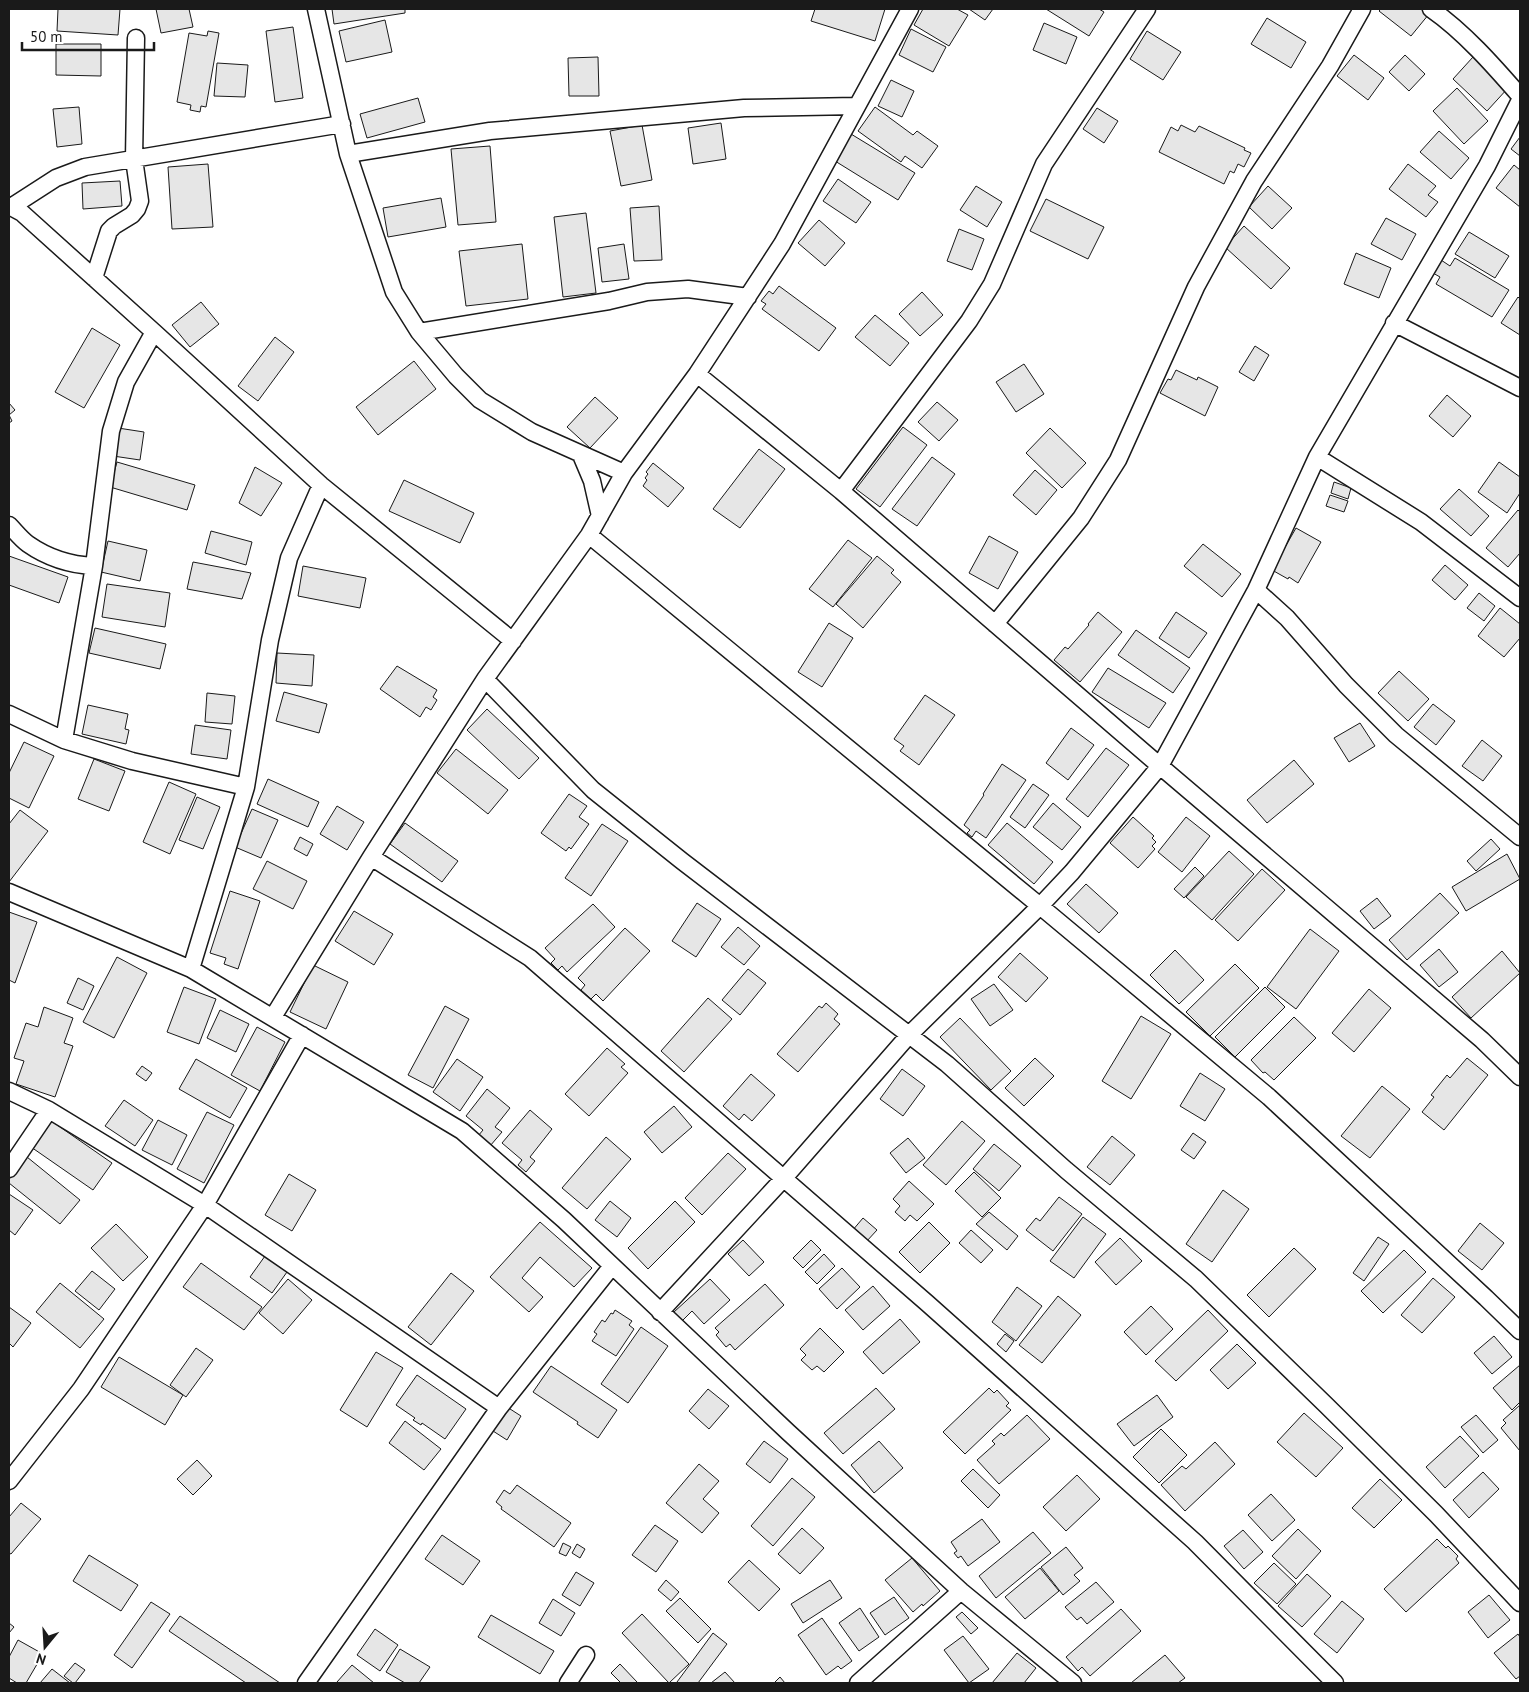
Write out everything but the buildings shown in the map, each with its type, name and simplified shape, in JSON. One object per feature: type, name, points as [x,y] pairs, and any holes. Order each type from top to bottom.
[{"type":"street","points":[[316,9],[348,154],[394,292],[419,332],[456,376],[480,400],[532,432],[624,474]]},
{"type":"street","points":[[273,1017],[371,857],[485,679],[589,535],[624,474],[697,374],[782,244],[910,9]]},
{"type":"street","points":[[842,491],[969,321],[992,284],[1044,164],[1146,9]]},
{"type":"street","points":[[995,624],[1081,518],[1118,460],[1201,279],[1254,181],[1330,66],[1362,9]]},
{"type":"street","points":[[1431,9],[1445,19],[1497,70],[1520,96]]},
{"type":"street","points":[[94,278],[109,232],[137,209],[140,201],[134,159],[136,38]]},
{"type":"street","points":[[660,1312],[784,1178],[910,1035],[1072,872],[1160,766],[1256,590],[1317,457],[1487,166],[1520,100]]},
{"type":"street","points":[[348,154],[490,130],[744,108],[856,106]]},
{"type":"street","points":[[10,207],[56,178],[85,167],[342,124]]},
{"type":"street","points":[[10,207],[22,213],[321,486],[512,641]]},
{"type":"street","points":[[419,332],[609,301],[647,292],[688,289],[748,297]]},
{"type":"street","points":[[1394,323],[1520,388]]},
{"type":"street","points":[[64,740],[94,566],[111,431],[126,382],[154,332]]},
{"type":"street","points":[[697,374],[842,491],[1160,766],[1482,1040],[1520,1077]]},
{"type":"street","points":[[581,454],[592,481],[600,516]]},
{"type":"street","points":[[1317,457],[1421,522],[1520,598]]},
{"type":"street","points":[[191,969],[246,787],[270,640],[285,576],[290,558],[321,486]]},
{"type":"street","points":[[9,525],[29,544],[56,559],[75,565],[94,566]]},
{"type":"street","points":[[589,535],[1269,1097],[1520,1331]]},
{"type":"street","points":[[1256,590],[1286,618],[1346,685],[1396,735],[1520,838]]},
{"type":"street","points":[[485,679],[593,790],[947,1064],[1066,1170],[1196,1279],[1436,1514],[1520,1603]]},
{"type":"street","points":[[9,714],[64,740],[132,761],[246,787]]},
{"type":"street","points":[[371,857],[530,958],[784,1178],[1195,1542],[1335,1683]]},
{"type":"street","points":[[9,892],[191,969],[462,1131],[564,1220],[788,1432],[961,1592],[1073,1683]]},
{"type":"street","points":[[9,1482],[81,1389],[205,1205],[302,1035]]},
{"type":"street","points":[[9,1091],[49,1110],[205,1205],[499,1408]]},
{"type":"street","points":[[9,1169],[49,1110]]},
{"type":"street","points":[[306,1683],[499,1408],[612,1266]]},
{"type":"street","points":[[858,1683],[961,1592]]},
{"type":"street","points":[[568,1683],[586,1655]]}]
